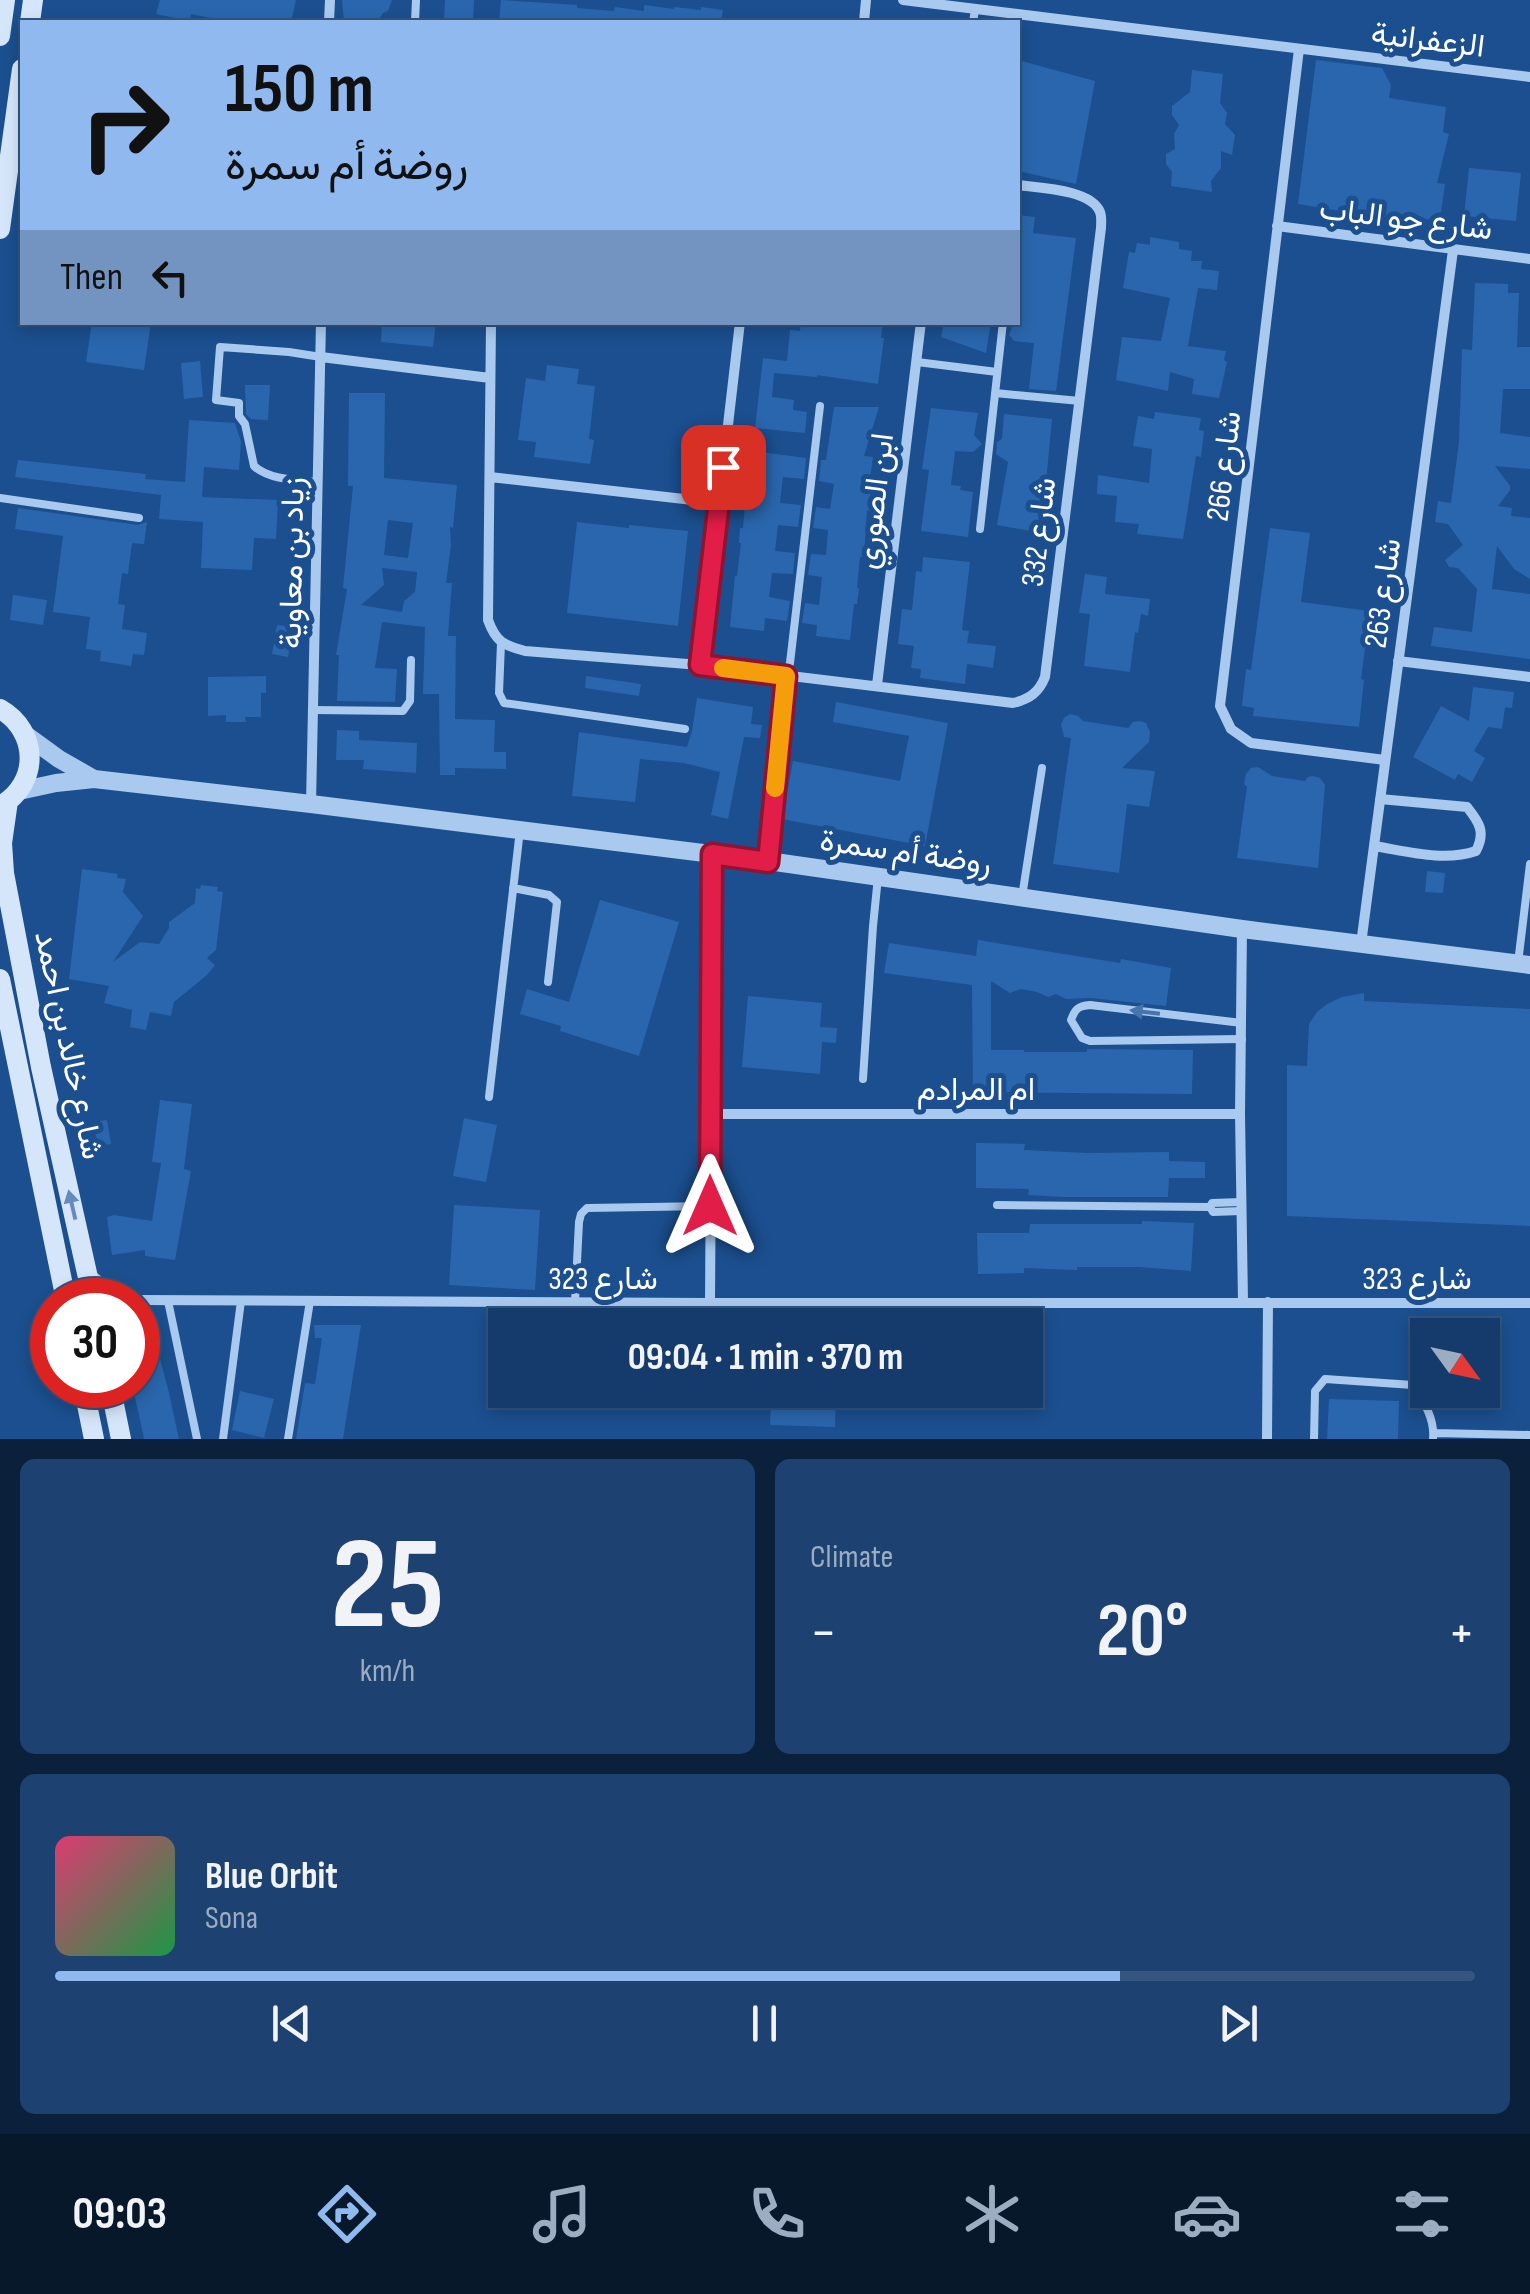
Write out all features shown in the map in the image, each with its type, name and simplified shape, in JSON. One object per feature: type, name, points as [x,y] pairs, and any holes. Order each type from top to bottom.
[{"type":"main road","points":[[0,36],[6,0]]},
{"type":"main road","points":[[0,229],[20,84]]},
{"type":"main road","points":[[1,706],[26,735]]},
{"type":"main road","name":"شارع خالد بن احمد","points":[[26,735],[30,764],[26,779],[9,799],[2,844],[4,874],[41,1067],[89,1278]]},
{"type":"main road","name":"شارع خالد بن احمد","points":[[0,978],[61,1278]]},
{"type":"main road","points":[[88,1408],[94,1439]]},
{"type":"main road","points":[[115,1408],[122,1439]]},
{"type":"street","name":"الزعفرانية","points":[[903,0],[974,16],[1013,20]]},
{"type":"street","name":"الزعفرانية","points":[[1020,21],[1530,77]]},
{"type":"street","name":"شارع 266","points":[[1299,49],[1220,706],[1230,729],[1251,743],[1385,760]]},
{"type":"street","name":"شارع 332","points":[[502,643],[525,651],[700,665],[1014,702],[1032,696],[1045,676],[1101,228],[1100,212],[1090,200],[1072,193],[1020,185]]},
{"type":"street","name":"شارع جو الباب","points":[[1277,226],[1530,259]]},
{"type":"street","name":"شارع 263","points":[[1361,944],[1453,250]]},
{"type":"street","name":"زياد بن معاوية","points":[[311,804],[321,325]]},
{"type":"street","points":[[491,325],[488,620],[493,634],[502,643]]},
{"type":"street","points":[[700,665],[740,325]]},
{"type":"street","name":"ابن الصوري","points":[[877,685],[921,325]]},
{"type":"street","points":[[320,357],[490,378]]},
{"type":"street","points":[[490,477],[719,504]]},
{"type":"street","points":[[1398,662],[1530,676]]},
{"type":"street","points":[[768,862],[786,676]]},
{"type":"street","name":"روضة أم سمرة","points":[[26,735],[94,779]]},
{"type":"street","name":"روضة أم سمرة","points":[[9,799],[56,783],[94,779],[712,854],[1242,929],[1524,964]]},
{"type":"street","points":[[1374,846],[1441,856],[1464,855],[1476,851],[1482,832],[1467,807],[1380,799]]},
{"type":"street","points":[[710,1303],[712,854]]},
{"type":"street","points":[[1242,929],[1243,1302]]},
{"type":"street","name":"ام المرادم","points":[[711,1114],[1240,1114]]},
{"type":"street","name":"شارع 323","points":[[88,1271],[96,1278]]},
{"type":"street","name":"شارع 323","points":[[160,1301],[1530,1303]]},
{"type":"street","points":[[1267,1439],[1268,1302]]},
{"type":"lane","points":[[980,529],[1002,325]]},
{"type":"lane","points":[[318,482],[258,471],[239,403],[216,400],[220,346],[320,357]]},
{"type":"lane","points":[[917,362],[997,372]]},
{"type":"lane","points":[[995,393],[1080,401]]},
{"type":"lane","points":[[786,676],[820,406]]},
{"type":"lane","points":[[0,498],[139,518]]},
{"type":"lane","points":[[502,643],[499,692],[504,703],[685,730]]},
{"type":"lane","points":[[313,710],[403,712],[410,701],[412,660]]},
{"type":"lane","points":[[1022,898],[1042,768]]},
{"type":"lane","points":[[489,1097],[520,830]]},
{"type":"lane","points":[[1524,964],[1530,864]]},
{"type":"lane","points":[[863,1079],[878,877]]},
{"type":"lane","points":[[513,888],[548,895],[557,902],[548,982]]},
{"type":"lane","points":[[1242,1023],[1090,1005],[1080,1006],[1071,1020],[1082,1038],[1090,1041],[1242,1039]]},
{"type":"lane","points":[[998,1205],[1210,1208],[1213,1212],[1241,1206]]},
{"type":"lane","points":[[575,1302],[579,1222],[587,1208],[710,1206]]},
{"type":"lane","points":[[168,1301],[198,1439]]},
{"type":"lane","points":[[223,1439],[241,1301]]},
{"type":"lane","points":[[288,1439],[310,1301]]},
{"type":"lane","points":[[1314,1439],[1316,1391],[1325,1379],[1413,1385],[1427,1406],[1433,1436],[1530,1435]]},
{"type":"building","points":[[160,0],[296,0],[291,20],[220,20],[191,14],[190,20],[185,20],[156,14]]},
{"type":"building","points":[[342,0],[392,0],[378,20],[344,20]]},
{"type":"building","points":[[445,0],[474,0],[473,20],[444,20]]},
{"type":"building","points":[[501,0],[614,11],[615,7],[644,11],[644,5],[723,10],[721,20],[499,20]]},
{"type":"building","points":[[1316,60],[1382,68],[1391,85],[1389,98],[1446,107],[1443,132],[1449,134],[1437,183],[1445,184],[1440,220],[1371,216],[1298,204]]},
{"type":"building","points":[[1020,61],[1095,81],[1076,184],[1020,171]]},
{"type":"building","points":[[1192,70],[1223,74],[1220,103],[1227,113],[1225,124],[1235,135],[1232,155],[1221,151],[1221,168],[1211,181],[1212,192],[1171,186],[1172,172],[1166,164],[1166,154],[1175,149],[1174,134],[1179,125],[1172,115],[1172,106],[1190,92]]},
{"type":"building","points":[[1469,168],[1521,173],[1516,221],[1464,216]]},
{"type":"building","points":[[1020,215],[1035,217],[1033,233],[1076,238],[1056,391],[1029,389],[1034,343],[1014,341],[1009,335],[1013,325],[1020,325]]},
{"type":"building","points":[[1150,237],[1179,242],[1179,249],[1192,251],[1191,261],[1202,261],[1201,269],[1219,271],[1217,290],[1198,288],[1188,346],[1226,351],[1219,398],[1192,394],[1194,379],[1170,372],[1168,391],[1116,380],[1122,337],[1161,341],[1170,298],[1123,288],[1129,252],[1135,253],[1137,243],[1150,245]]},
{"type":"building","points":[[1475,283],[1508,284],[1508,293],[1519,293],[1517,347],[1530,347],[1530,389],[1503,389],[1500,433],[1530,437],[1530,469],[1495,466],[1510,486],[1498,506],[1512,508],[1511,516],[1530,518],[1530,579],[1514,569],[1497,546],[1492,589],[1530,594],[1530,659],[1431,646],[1434,627],[1472,632],[1477,589],[1445,560],[1463,545],[1448,524],[1435,522],[1438,501],[1451,503],[1459,442],[1462,349],[1472,350]]},
{"type":"building","points":[[92,325],[151,325],[144,370],[86,362]]},
{"type":"building","points":[[382,325],[436,325],[433,347],[381,342]]},
{"type":"building","points":[[801,325],[883,325],[878,384],[774,373],[772,397],[794,400],[793,410],[807,412],[805,433],[755,428],[763,358],[787,361],[790,330],[800,331]]},
{"type":"building","points":[[943,325],[991,325],[986,353],[941,337]]},
{"type":"building","points":[[200,361],[203,397],[184,399],[181,363]]},
{"type":"building","points":[[547,365],[579,369],[577,384],[595,386],[590,464],[534,457],[536,442],[518,440],[526,378],[545,381]]},
{"type":"building","points":[[245,385],[270,385],[268,420],[251,419],[246,414]]},
{"type":"building","points":[[349,393],[385,393],[384,478],[457,485],[446,583],[452,583],[448,636],[456,636],[455,719],[495,720],[494,752],[506,752],[506,769],[455,768],[455,775],[440,775],[439,694],[423,694],[425,627],[382,622],[375,668],[397,669],[395,702],[337,701],[336,655],[347,589],[343,588],[353,486],[348,486]],"holes":[[[388,520],[413,523],[408,558],[384,555]],[[382,568],[417,572],[415,592],[404,601],[402,612],[361,605],[384,585]]]},
{"type":"building","points":[[834,407],[879,407],[864,456],[873,457],[868,493],[872,494],[850,640],[816,636],[817,625],[802,623],[805,603],[819,605],[822,577],[808,575],[811,554],[826,555],[828,530],[813,528],[816,507],[830,509],[834,484],[819,481]]},
{"type":"building","points":[[931,408],[978,413],[974,435],[982,444],[973,452],[955,451],[951,485],[973,492],[968,537],[921,531],[929,470],[922,469]]},
{"type":"building","points":[[1155,412],[1201,418],[1199,430],[1204,431],[1201,457],[1196,456],[1183,539],[1137,534],[1139,524],[1115,522],[1117,496],[1097,494],[1098,475],[1149,483],[1152,449],[1133,446],[1138,416],[1154,419]]},
{"type":"building","points":[[1004,414],[1052,419],[1036,532],[997,525],[1008,462],[996,454]]},
{"type":"building","points":[[189,420],[235,423],[241,442],[239,470],[204,467],[202,497],[278,500],[276,539],[254,538],[252,570],[201,568],[203,522],[159,519],[161,495],[15,477],[18,460],[185,482]]},
{"type":"building","points":[[753,451],[806,458],[804,479],[783,477],[780,503],[801,505],[798,527],[778,525],[775,551],[795,553],[793,574],[772,573],[769,597],[790,601],[787,621],[765,618],[764,631],[730,627]]},
{"type":"building","points":[[18,508],[138,525],[147,522],[144,544],[132,543],[128,574],[122,573],[118,604],[125,605],[122,629],[147,633],[144,655],[133,654],[131,666],[100,661],[101,651],[86,649],[90,617],[53,612],[63,536],[15,529]]},
{"type":"building","points":[[577,522],[688,531],[678,626],[567,613]]},
{"type":"building","points":[[1270,528],[1310,533],[1301,602],[1370,611],[1359,727],[1253,716],[1254,708],[1242,706],[1246,669],[1251,670]]},
{"type":"building","points":[[923,557],[970,562],[962,630],[969,631],[967,643],[996,646],[993,668],[967,664],[965,684],[920,678],[921,669],[911,668],[914,646],[898,644],[902,609],[912,610],[916,571],[922,572]]},
{"type":"building","points":[[1085,574],[1107,577],[1105,594],[1150,599],[1148,616],[1141,614],[1138,633],[1135,632],[1130,672],[1084,666],[1090,614],[1079,613]]},
{"type":"building","points":[[13,595],[47,600],[43,625],[10,620]]},
{"type":"building","points":[[277,625],[293,627],[288,657],[272,654]]},
{"type":"building","points":[[266,676],[261,717],[226,722],[226,715],[208,716],[208,677]]},
{"type":"building","points":[[586,676],[641,684],[639,696],[585,688]]},
{"type":"building","points":[[1473,687],[1514,692],[1512,708],[1505,707],[1502,729],[1488,727],[1474,751],[1485,758],[1472,782],[1458,774],[1455,780],[1413,757],[1441,706],[1469,721]]},
{"type":"building","points":[[697,698],[753,707],[751,724],[762,725],[760,738],[744,737],[728,819],[711,815],[720,772],[684,763],[640,759],[635,802],[572,796],[579,732],[687,747]]},
{"type":"building","points":[[836,702],[948,723],[925,846],[782,819],[793,761],[900,781],[909,736],[833,722]]},
{"type":"building","points":[[1070,714],[1083,721],[1128,728],[1140,721],[1146,723],[1150,732],[1149,742],[1122,768],[1155,771],[1149,807],[1127,804],[1119,873],[1053,864],[1071,738],[1064,737],[1061,724]]},
{"type":"building","points":[[337,730],[359,731],[359,740],[417,743],[416,773],[363,769],[364,760],[336,760]]},
{"type":"building","points":[[1258,767],[1272,776],[1305,781],[1313,776],[1325,785],[1318,868],[1237,858],[1246,774]]},
{"type":"building","points":[[82,869],[118,874],[117,878],[126,879],[123,892],[143,916],[113,962],[140,942],[159,944],[169,922],[195,903],[196,888],[218,887],[217,891],[223,892],[216,950],[207,958],[215,965],[174,1002],[171,1016],[150,1012],[146,1030],[130,1027],[132,1010],[104,1003],[109,986],[69,979]]},
{"type":"building","points":[[1427,871],[1445,873],[1443,893],[1425,892]]},
{"type":"building","points":[[600,900],[679,922],[639,1056],[520,1014],[527,989],[569,1002]]},
{"type":"building","points":[[978,940],[1171,968],[1166,1006],[1066,999],[1056,994],[1048,997],[1021,989],[1010,993],[991,981],[991,1050],[1193,1050],[1192,1094],[973,1092],[972,985],[884,973],[889,943],[976,956]]},
{"type":"building","points":[[1364,993],[1364,1001],[1530,1009],[1530,1226],[1287,1216],[1287,1065],[1307,1066],[1309,1024],[1317,1012],[1342,997]]},
{"type":"building","points":[[748,996],[822,1003],[820,1027],[837,1028],[836,1043],[822,1042],[820,1074],[742,1067]]},
{"type":"building","points":[[160,1100],[192,1104],[184,1169],[191,1171],[175,1260],[145,1256],[145,1250],[112,1255],[107,1217],[152,1221],[161,1163],[152,1162]]},
{"type":"building","points":[[464,1118],[497,1125],[486,1182],[453,1176]]},
{"type":"building","points":[[107,1120],[111,1144],[98,1146],[93,1122]]},
{"type":"building","points":[[976,1143],[1025,1144],[1024,1150],[1087,1153],[1169,1152],[1169,1161],[1205,1162],[1205,1178],[1169,1178],[1168,1197],[1064,1197],[1028,1195],[1029,1189],[976,1188]]},
{"type":"building","points":[[454,1205],[540,1210],[535,1290],[449,1285]]},
{"type":"building","points":[[1194,1223],[1191,1271],[1077,1267],[978,1274],[977,1233],[1029,1233],[1030,1224]]},
{"type":"building","points":[[314,1325],[361,1325],[343,1439],[296,1439],[305,1383],[315,1384],[322,1338],[315,1338]]},
{"type":"building","points":[[160,1359],[179,1439],[144,1439],[137,1408],[160,1408]]},
{"type":"building","points":[[240,1391],[274,1399],[264,1438],[232,1430]]},
{"type":"building","points":[[1329,1399],[1399,1401],[1398,1439],[1327,1439]]},
{"type":"building","points":[[771,1408],[836,1408],[835,1427],[770,1425]]},
{"type":"slow traffic","points":[[723,668],[786,676],[775,788]]},
{"type":"route","points":[[710,1206],[712,854],[768,862],[786,676],[700,665],[723,467]]}]
